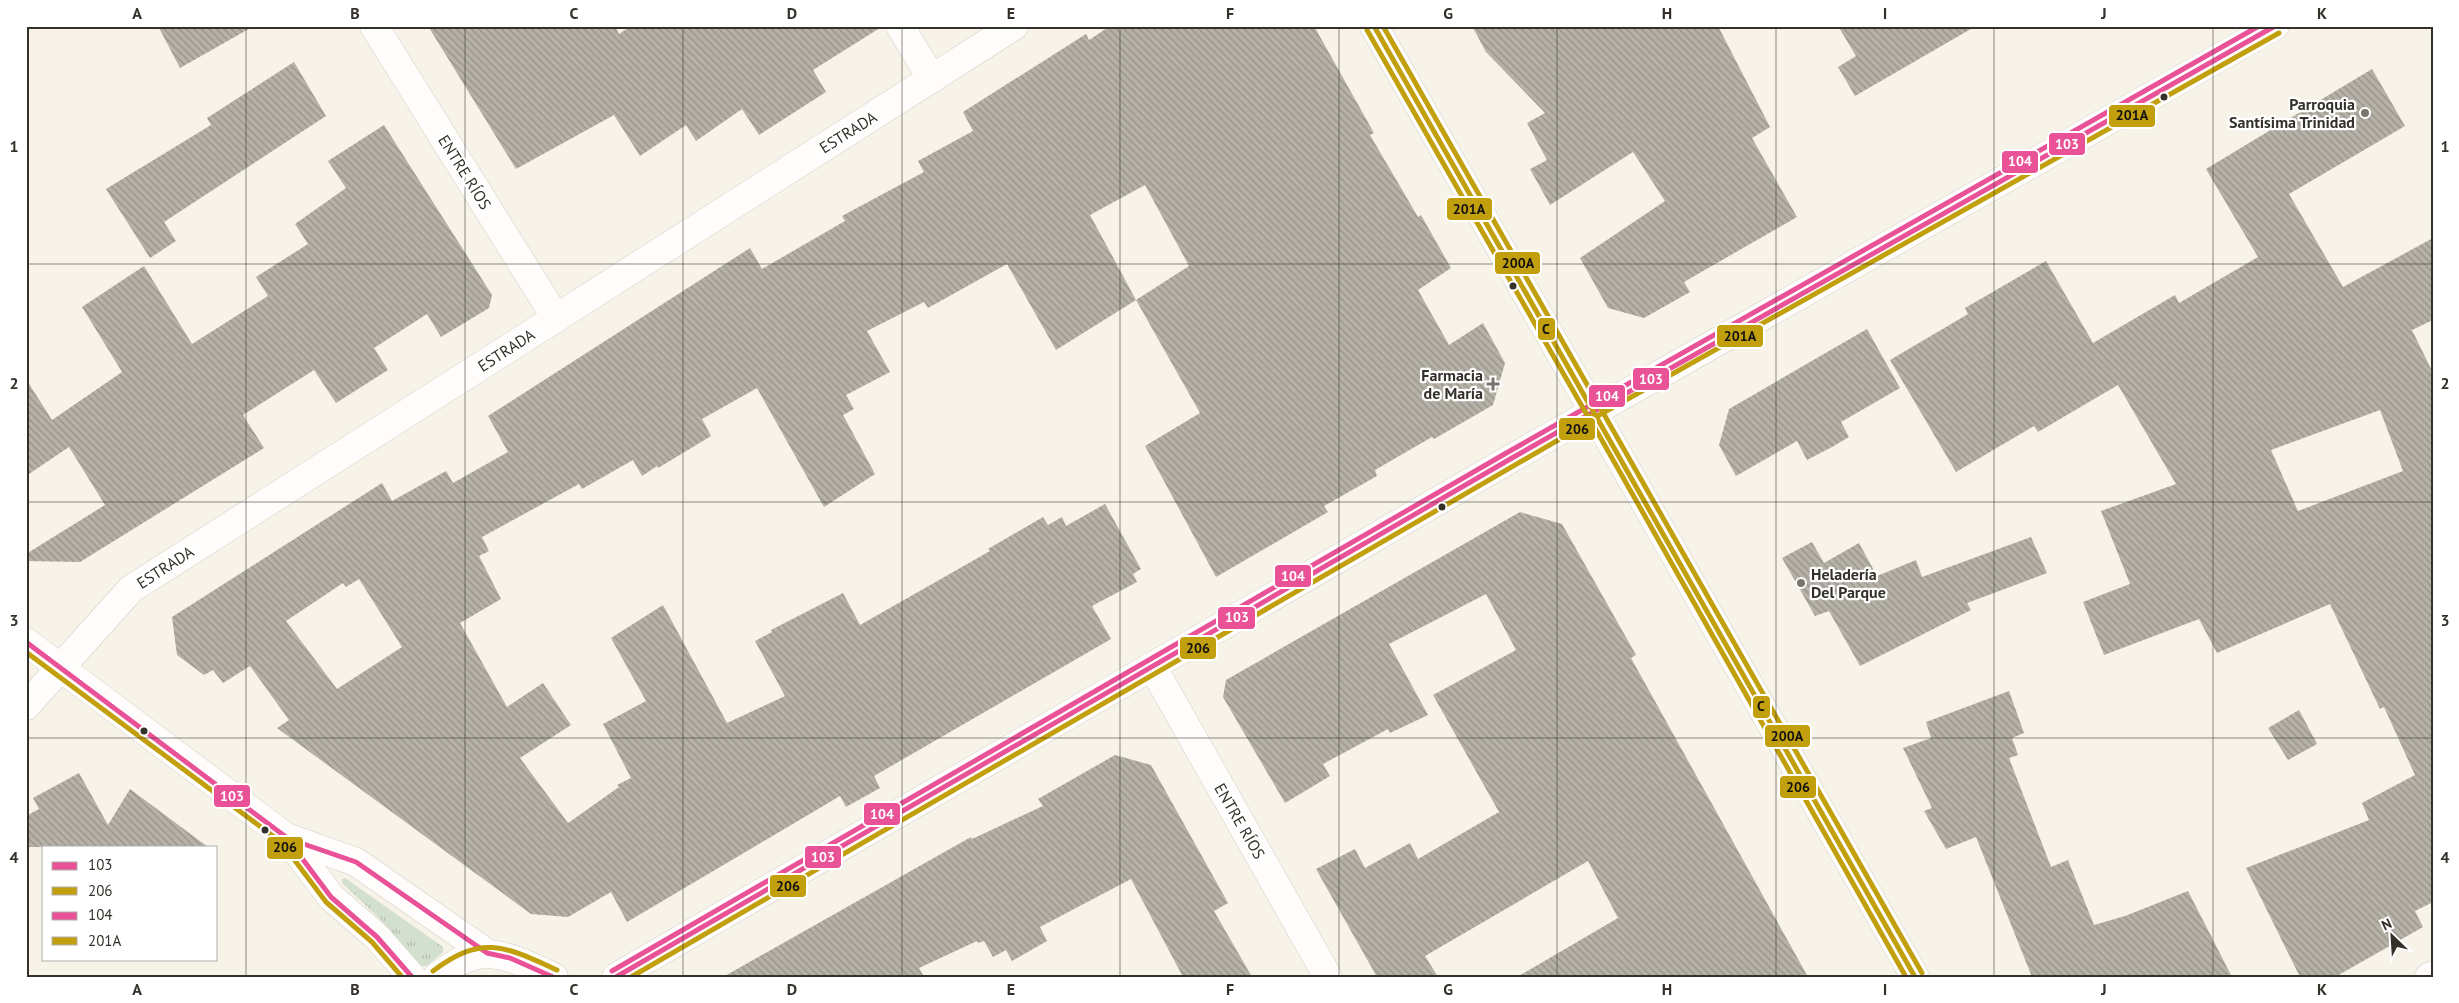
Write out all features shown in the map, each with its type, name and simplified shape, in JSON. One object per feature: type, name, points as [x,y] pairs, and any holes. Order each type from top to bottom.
[{"type":"street","name":"ENTRE RÍOS","points":[[374,26],[556,318]]},
{"type":"street","points":[[900,26],[932,79]]},
{"type":"street","name":"ESTRADA","points":[[26,706],[131,589],[1014,26]]},
{"type":"street","points":[[1374,26],[1915,977]]},
{"type":"street","points":[[616,977],[1594,411],[2275,26]]},
{"type":"street","points":[[26,642],[286,837],[331,897],[377,937],[412,977]]},
{"type":"street","name":"ENTRE RÍOS","points":[[1152,666],[1328,977]]},
{"type":"street","points":[[286,837],[356,862],[487,953]]},
{"type":"street","points":[[437,977],[460,960],[477,953],[510,958],[554,977]]},
{"type":"green space","points":[[345,878],[443,947],[443,952],[427,966],[420,966],[381,920],[342,883],[342,879]]},
{"type":"building","points":[[158,26],[254,26],[180,68]]},
{"type":"building","points":[[428,26],[615,26],[619,34],[631,26],[883,26],[813,70],[826,92],[759,135],[742,109],[696,141],[686,125],[640,156],[614,115],[516,169]]},
{"type":"building","points":[[1110,26],[1314,26],[1374,133],[1370,135],[1418,217],[1421,215],[1451,268],[1418,290],[1449,345],[1483,323],[1505,363],[1493,405],[1375,470],[1377,476],[1324,506],[1328,512],[1216,577],[1145,446],[1200,413],[1136,300],[1056,350],[1007,264],[928,308],[924,302],[867,331],[890,372],[846,395],[854,409],[843,415],[875,474],[824,507],[757,388],[702,419],[711,436],[658,468],[657,466],[642,476],[633,460],[582,489],[579,484],[482,537],[489,551],[479,556],[501,599],[460,623],[507,707],[543,683],[571,725],[520,758],[568,823],[619,787],[617,785],[631,778],[603,724],[646,701],[611,638],[663,605],[727,723],[785,696],[755,641],[772,632],[771,630],[843,593],[860,625],[990,551],[988,549],[1043,517],[1048,525],[1062,517],[1066,526],[1105,504],[1141,569],[1133,574],[1137,582],[1092,606],[1111,639],[874,776],[880,788],[846,807],[840,796],[627,922],[611,892],[568,917],[531,914],[277,728],[289,720],[250,666],[223,683],[213,670],[204,675],[177,655],[172,617],[382,483],[392,501],[446,471],[453,483],[508,452],[488,416],[750,248],[762,269],[845,221],[842,216],[924,172],[918,161],[973,131],[963,112],[1086,34],[1089,40]],"holes":[[[1145,185],[1189,266],[1136,300],[1090,215]],[[359,579],[402,647],[337,689],[286,621],[343,583],[346,587]]]},
{"type":"building","points":[[1472,26],[1718,26],[1770,127],[1752,138],[1797,217],[1684,282],[1690,292],[1644,318],[1608,308],[1580,258],[1665,201],[1633,152],[1550,205],[1530,169],[1547,160],[1527,123],[1545,113],[1486,52]]},
{"type":"building","points":[[1838,26],[1976,26],[1855,96],[1838,67],[1856,56]]},
{"type":"building","points":[[294,62],[326,116],[164,222],[176,241],[150,258],[106,189],[211,125],[207,118]]},
{"type":"building","points":[[2372,69],[2405,126],[2289,194],[2343,287],[2433,238],[2433,320],[2412,330],[2433,373],[2433,902],[2415,911],[2423,927],[2335,977],[2300,977],[2246,868],[2369,820],[2362,803],[2415,775],[2384,707],[2380,709],[2330,604],[2217,653],[2199,619],[2104,655],[2083,602],[2130,584],[2101,511],[2176,484],[2118,385],[2038,432],[2034,426],[1956,472],[1890,360],[1968,314],[1965,308],[2046,261],[2093,343],[2175,295],[2179,303],[2258,257],[2206,169]],"holes":[[[2380,410],[2403,471],[2298,511],[2271,450]]]},
{"type":"building","points":[[384,125],[492,295],[489,308],[441,337],[427,314],[374,348],[388,370],[336,403],[314,370],[243,415],[264,448],[80,562],[26,561],[26,554],[105,505],[69,447],[26,476],[26,379],[52,420],[122,372],[82,307],[144,266],[192,344],[268,296],[256,277],[308,244],[295,224],[346,188],[328,161]]},
{"type":"building","points":[[1867,329],[1900,388],[1841,422],[1849,437],[1832,447],[1807,460],[1797,441],[1736,476],[1719,445],[1729,409]]},
{"type":"building","points":[[1520,512],[1562,524],[1636,655],[1631,658],[1808,977],[1517,977],[1618,918],[1588,861],[1425,956],[1438,977],[1377,977],[1316,869],[1355,849],[1365,868],[1410,843],[1418,859],[1499,812],[1433,695],[1516,650],[1486,594],[1389,644],[1428,715],[1390,733],[1388,729],[1323,764],[1330,776],[1285,803],[1223,697],[1226,680]]},
{"type":"building","points":[[2031,537],[2047,573],[1967,603],[1971,610],[1860,666],[1829,611],[1815,616],[1782,558],[1812,542],[1824,563],[1859,543],[1877,576],[1916,560],[1922,577]]},
{"type":"building","points":[[2009,691],[2024,733],[2012,738],[2018,755],[2009,758],[2051,867],[2068,860],[2094,925],[2125,916],[2188,891],[2232,977],[2032,977],[1976,837],[1946,849],[1924,811],[1932,808],[1903,748],[1931,738],[1926,722]]},
{"type":"building","points":[[2299,710],[2317,744],[2288,760],[2268,728]]},
{"type":"building","points":[[1115,755],[1151,765],[1228,903],[1214,911],[1252,977],[1183,977],[1131,879],[1040,927],[1047,941],[1012,961],[1006,950],[993,957],[984,941],[978,943],[977,941],[919,968],[924,977],[723,977],[971,837],[972,839],[1043,806],[1038,799]]},
{"type":"building","points":[[79,773],[108,825],[130,789],[207,846],[26,847],[26,816],[39,809],[33,798]]},
{"type":"transit line","name":"C","points":[[1374,26],[1915,977]]},
{"type":"transit line","name":"200A","points":[[1383,26],[1922,973]]},
{"type":"transit line","name":"104","points":[[612,971],[1508,452],[2259,26]]},
{"type":"transit line","name":"103","points":[[616,977],[1512,458],[2275,26]]},
{"type":"transit line","name":"201A","points":[[1367,30],[1587,415],[1594,418],[2279,33]]},
{"type":"transit line","name":"206","points":[[631,977],[1591,421],[1906,977]]},
{"type":"transit line","name":"103","points":[[26,642],[286,837],[331,897],[377,937],[412,977]]},
{"type":"transit line","name":"206","points":[[26,652],[281,842],[326,902],[372,942],[402,977]]},
{"type":"transit line","name":"103","points":[[295,841],[356,862],[487,953],[510,958],[553,977]]},
{"type":"transit line","name":"200A","points":[[433,971],[450,959],[480,948],[508,950],[557,970]]},
{"type":"place","name":"Parroquia Santísima Trinidad","points":[[2365,113]]},
{"type":"place","name":"Farmacia de María","points":[[1493,384]]},
{"type":"place","name":"Heladería Del Parque","points":[[1801,583]]}]
